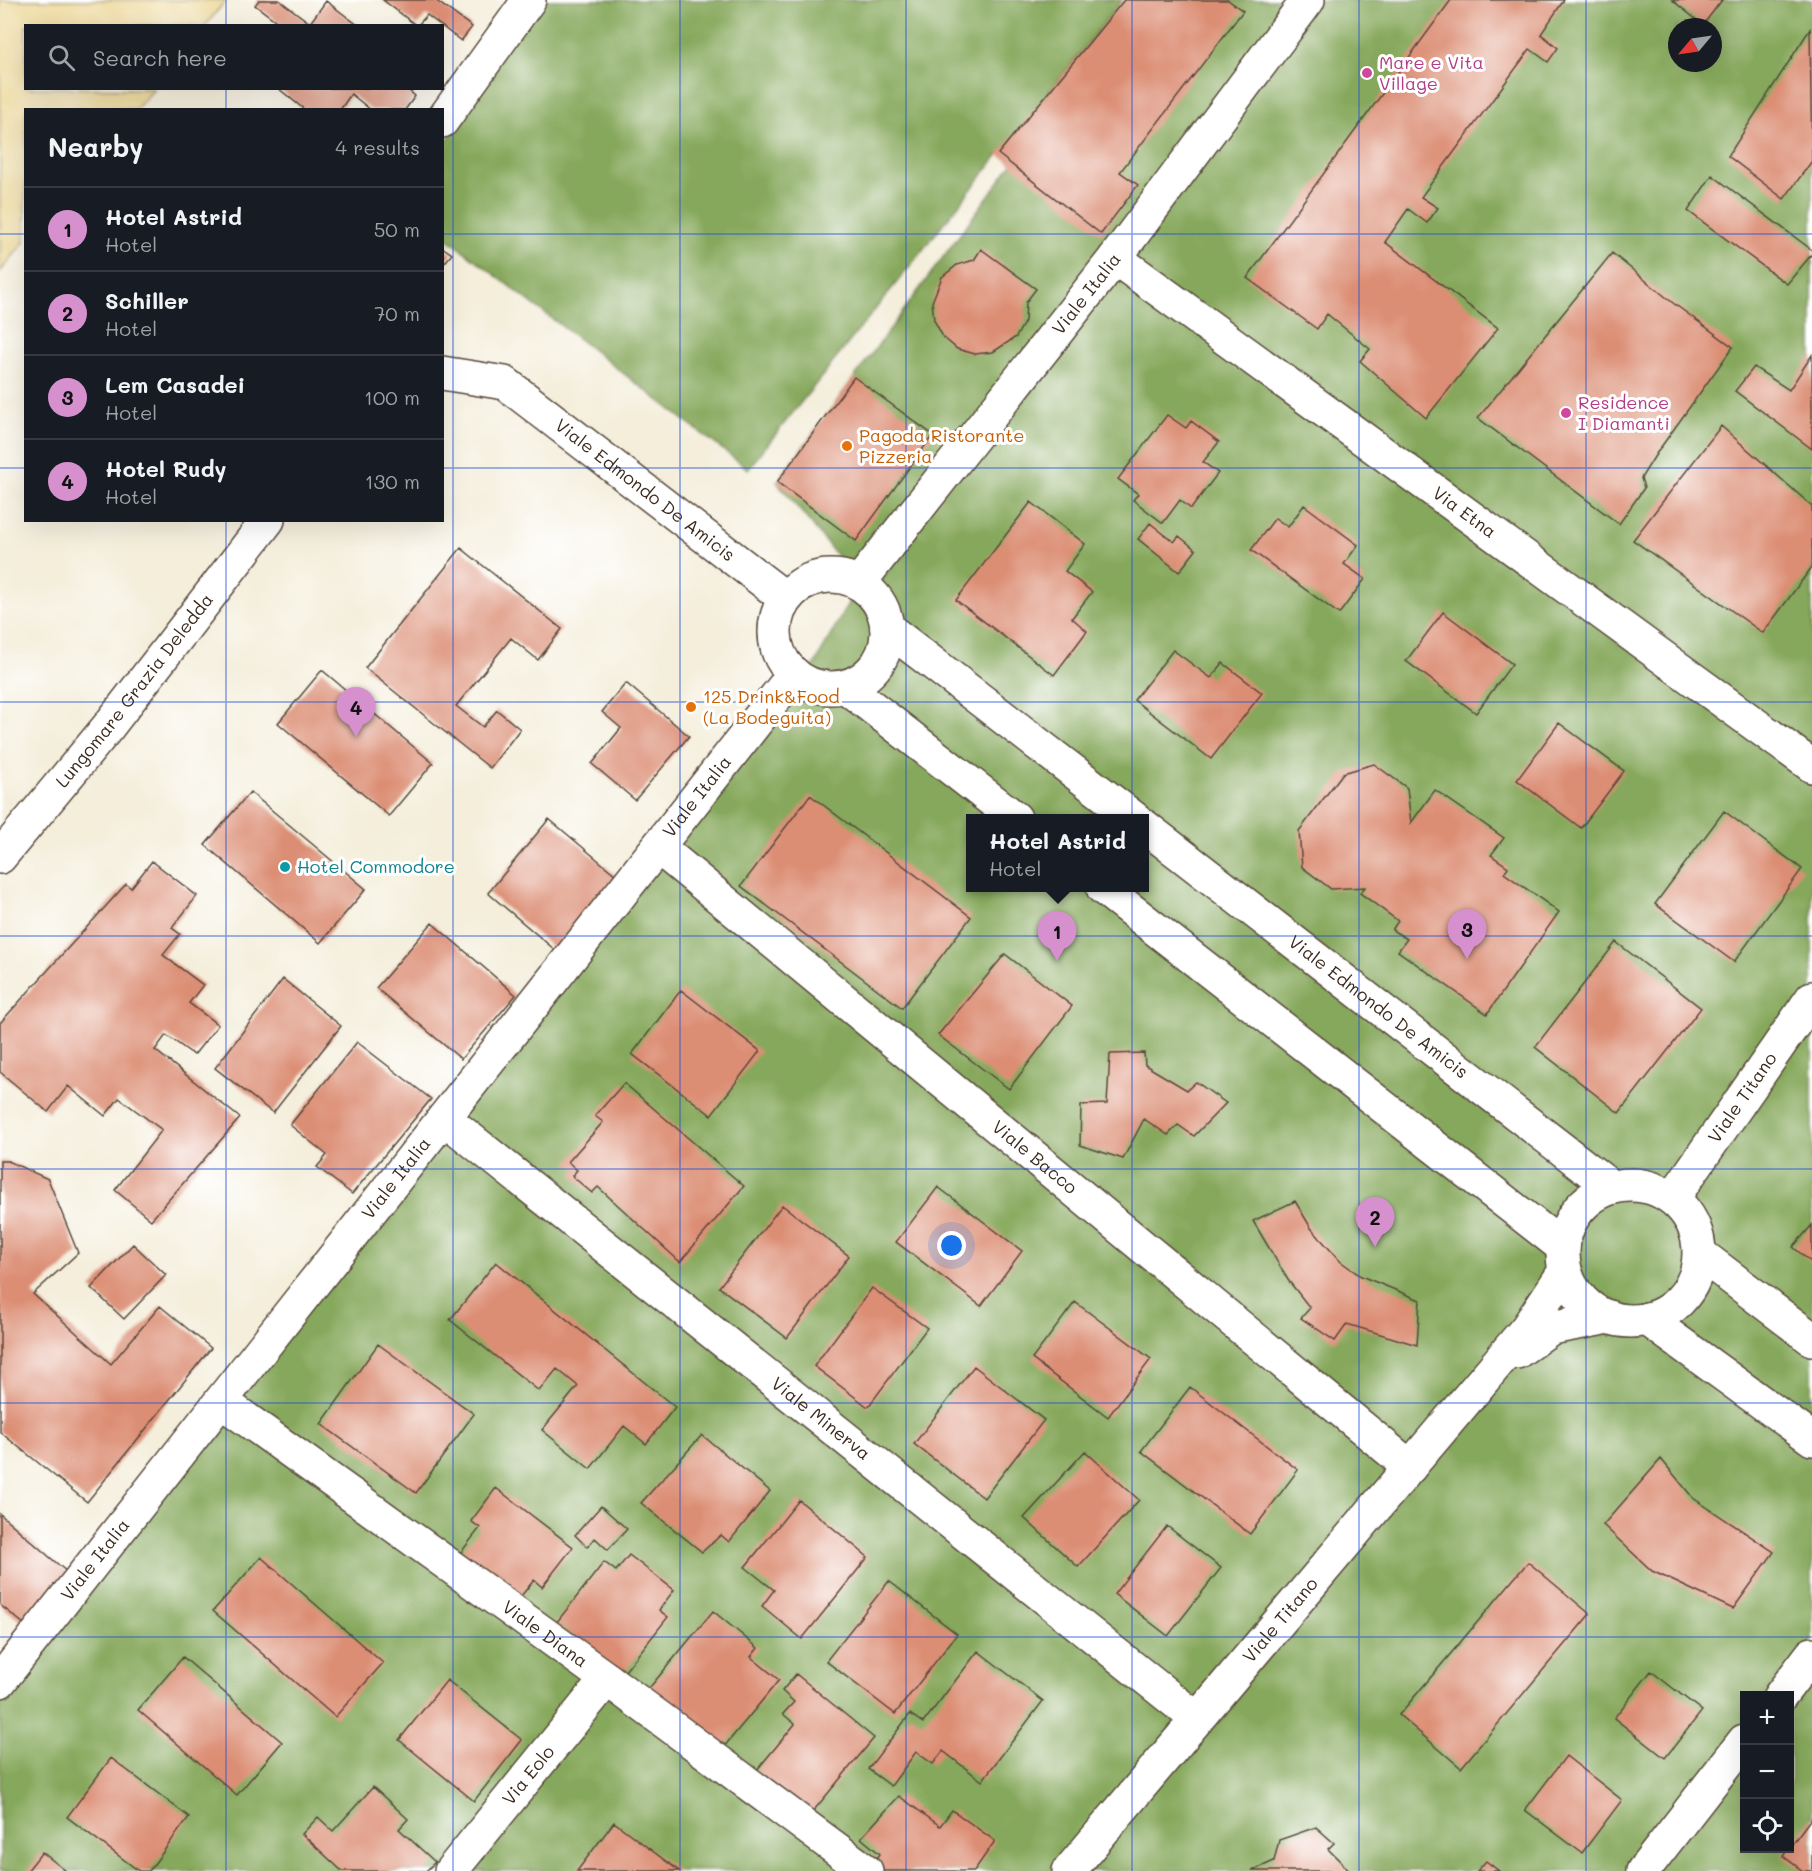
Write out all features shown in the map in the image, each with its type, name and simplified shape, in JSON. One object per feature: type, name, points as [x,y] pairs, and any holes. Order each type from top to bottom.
[{"type":"street","points":[[444,118],[529,0]]},
{"type":"street","name":"Viale Italia","points":[[859,583],[1115,258],[1308,0]]},
{"type":"street","name":"Via Etna","points":[[1115,258],[1812,766]]},
{"type":"street","name":"Viale Edmondo De Amicis","points":[[444,373],[505,383],[785,598]]},
{"type":"street","name":"Lungomare Grazia Deledda","points":[[0,857],[108,727],[266,522]]},
{"type":"street","points":[[828,575],[844,577],[859,583],[874,595],[883,610],[887,628],[885,650],[880,660],[866,676],[846,687],[818,687],[794,674],[783,662],[776,646],[774,629],[777,613],[785,598],[797,586],[811,579],[828,575]]},
{"type":"street","points":[[887,628],[1128,814]]},
{"type":"street","name":"Viale Italia","points":[[4,1667],[221,1401],[794,674]]},
{"type":"street","points":[[846,687],[1009,814]]},
{"type":"street","name":"Viale Edmondo De Amicis","points":[[1149,830],[1611,1187]]},
{"type":"street","name":"Viale Bacco","points":[[658,847],[1410,1467]]},
{"type":"street","points":[[1108,892],[1564,1259]]},
{"type":"street","name":"Viale Titano","points":[[1673,1198],[1812,998]]},
{"type":"street","name":"Viale Minerva","points":[[444,1118],[1197,1719]]},
{"type":"street","points":[[1633,1184],[1654,1188],[1673,1198],[1688,1214],[1697,1233],[1700,1254],[1696,1276],[1685,1296],[1668,1311],[1647,1319],[1627,1321],[1609,1317],[1592,1309],[1575,1292],[1564,1259],[1568,1227],[1578,1209],[1593,1196],[1611,1187],[1633,1184]]},
{"type":"street","points":[[1700,1254],[1812,1339]]},
{"type":"street","name":"Viale Titano","points":[[1069,1871],[1527,1328],[1564,1259]]},
{"type":"street","name":"Viale Titano","points":[[1493,1368],[1551,1328],[1609,1317]]},
{"type":"street","points":[[1647,1319],[1812,1439]]},
{"type":"street","name":"Viale Diana","points":[[221,1401],[607,1679],[866,1871]]},
{"type":"street","points":[[1783,1691],[1812,1654]]},
{"type":"street","name":"Via Eolo","points":[[451,1871],[607,1679]]},
{"type":"street","points":[[1643,1871],[1741,1745]]},
{"type":"green space","points":[[510,0],[1122,0],[748,469],[444,236],[444,145],[499,57]]},
{"type":"green space","points":[[1133,0],[1812,0],[1812,1871],[0,1871],[0,1696],[805,682],[859,583],[777,482]]},
{"type":"sand","points":[[0,0],[226,0],[207,24],[24,24],[24,90],[153,90],[137,108],[24,108],[24,242],[0,272]]},
{"type":"building","points":[[259,0],[279,0],[310,23],[326,1],[356,24],[280,24],[255,5]]},
{"type":"building","points":[[383,0],[435,0],[472,27],[461,41],[444,28],[444,24],[439,24],[427,15],[419,24],[414,24]]},
{"type":"building","points":[[1124,0],[1228,0],[1243,11],[1120,172],[1138,185],[1101,234],[998,154]]},
{"type":"building","points":[[1451,0],[1564,0],[1541,34],[1558,48],[1548,62],[1530,49],[1421,197],[1438,208],[1427,223],[1408,209],[1385,242],[1498,328],[1426,418],[1360,361],[1370,349],[1327,314],[1317,329],[1247,278]]},
{"type":"building","points":[[1672,0],[1722,0],[1708,18],[1694,18]]},
{"type":"building","points":[[1810,29],[1812,161],[1784,199],[1728,156]]},
{"type":"building","points":[[280,90],[408,90],[415,96],[406,108],[368,108],[351,94],[341,108],[303,108]]},
{"type":"building","points":[[1712,175],[1812,250],[1812,254],[1787,284],[1688,211]]},
{"type":"building","points":[[444,248],[452,254],[444,264]]},
{"type":"building","points":[[981,249],[1036,289],[1026,302],[1025,321],[1016,337],[993,352],[975,354],[957,349],[943,337],[934,320],[932,302],[942,277],[957,265],[974,260]]},
{"type":"building","points":[[1612,253],[1673,303],[1733,347],[1656,454],[1641,478],[1644,488],[1619,524],[1478,418]]},
{"type":"building","points":[[1812,355],[1812,449],[1735,391],[1754,367],[1789,390]]},
{"type":"building","points":[[854,377],[933,435],[856,541],[777,482]]},
{"type":"building","points":[[1167,415],[1186,428],[1191,421],[1219,442],[1203,462],[1218,473],[1191,509],[1180,500],[1163,523],[1133,500],[1138,494],[1118,479]]},
{"type":"building","points":[[1721,426],[1812,506],[1812,567],[1763,633],[1633,540]]},
{"type":"building","points":[[1031,502],[1085,544],[1065,571],[1092,592],[1072,618],[1087,631],[1054,675],[956,600]]},
{"type":"building","points":[[1304,505],[1358,545],[1344,564],[1365,579],[1339,614],[1251,550],[1275,518],[1288,527]]},
{"type":"building","points":[[1150,523],[1174,542],[1179,536],[1196,550],[1179,572],[1138,539]]},
{"type":"building","points":[[461,548],[562,629],[538,660],[511,638],[456,706],[483,727],[497,710],[520,729],[490,768],[365,668]]},
{"type":"building","points":[[1443,612],[1512,664],[1476,713],[1406,661]]},
{"type":"building","points":[[1173,650],[1211,678],[1223,663],[1262,693],[1211,759],[1134,700]]},
{"type":"building","points":[[322,670],[433,763],[389,816],[278,723]]},
{"type":"building","points":[[626,683],[689,736],[635,800],[592,764],[621,728],[602,712]]},
{"type":"building","points":[[1559,723],[1624,771],[1581,828],[1517,780]]},
{"type":"building","points":[[1374,764],[1407,788],[1411,823],[1435,790],[1504,838],[1491,855],[1508,867],[1504,873],[1559,912],[1487,1014],[1398,951],[1407,939],[1392,930],[1398,921],[1360,893],[1365,887],[1331,889],[1302,867],[1299,831],[1343,773]]},
{"type":"building","name":"Hotel Commodore","points":[[250,792],[366,889],[320,943],[205,845]]},
{"type":"building","points":[[810,795],[971,917],[902,1008],[741,886]]},
{"type":"building","points":[[1724,811],[1802,869],[1734,962],[1655,904]]},
{"type":"building","points":[[549,819],[617,876],[555,950],[488,893]]},
{"type":"building","points":[[152,861],[197,896],[172,928],[180,934],[163,955],[203,985],[189,1003],[218,1025],[194,1055],[166,1035],[155,1050],[240,1118],[151,1220],[115,1190],[162,1130],[119,1098],[105,1116],[68,1086],[48,1112],[0,1072],[0,1023],[126,884],[131,888]]},
{"type":"building","points":[[432,923],[516,995],[461,1059],[376,988]]},
{"type":"building","points":[[1616,942],[1701,1008],[1619,1113],[1535,1047]]},
{"type":"building","points":[[1005,954],[1072,1006],[1009,1089],[938,1035]]},
{"type":"building","points":[[283,979],[341,1026],[273,1113],[215,1068]]},
{"type":"building","points":[[681,990],[760,1051],[711,1115],[632,1054]]},
{"type":"building","points":[[357,1042],[431,1099],[352,1194],[317,1167],[327,1155],[290,1125]]},
{"type":"building","points":[[1144,1053],[1145,1065],[1187,1090],[1196,1082],[1226,1103],[1194,1136],[1178,1125],[1168,1135],[1144,1119],[1123,1159],[1080,1145],[1081,1105],[1107,1104],[1110,1054]]},
{"type":"building","points":[[624,1083],[744,1186],[680,1262],[598,1187],[592,1193],[572,1176],[577,1170],[568,1162],[603,1122],[595,1116]]},
{"type":"building","points":[[0,1161],[8,1161],[48,1179],[78,1253],[33,1294],[111,1364],[160,1306],[211,1348],[87,1502],[0,1432]]},
{"type":"building","points":[[938,1187],[1022,1251],[981,1306],[896,1242]]},
{"type":"building","points":[[1295,1201],[1311,1228],[1340,1261],[1361,1276],[1420,1300],[1417,1345],[1347,1324],[1335,1341],[1301,1318],[1310,1308],[1288,1280],[1253,1221]]},
{"type":"building","points":[[782,1205],[849,1256],[787,1338],[719,1287]]},
{"type":"building","points":[[1812,1225],[1812,1263],[1793,1247]]},
{"type":"building","points":[[133,1244],[166,1275],[124,1319],[91,1288]]},
{"type":"building","points":[[496,1262],[675,1407],[646,1444],[624,1426],[590,1469],[542,1430],[578,1386],[557,1369],[539,1391],[450,1320]]},
{"type":"building","points":[[872,1288],[927,1328],[868,1407],[814,1366]]},
{"type":"building","points":[[1075,1302],[1151,1359],[1108,1417],[1032,1359]]},
{"type":"building","points":[[378,1344],[474,1414],[416,1493],[321,1424]]},
{"type":"building","points":[[974,1366],[1044,1420],[984,1498],[914,1444]]},
{"type":"building","points":[[1190,1387],[1298,1470],[1250,1534],[1141,1451]]},
{"type":"building","points":[[702,1435],[770,1491],[729,1542],[721,1535],[702,1552],[641,1503]]},
{"type":"building","points":[[1085,1451],[1139,1500],[1078,1567],[1024,1518]]},
{"type":"building","points":[[1661,1459],[1693,1498],[1774,1552],[1733,1609],[1652,1571],[1603,1525]]},
{"type":"building","points":[[496,1488],[573,1547],[542,1587],[534,1580],[517,1601],[458,1556],[480,1528],[471,1521]]},
{"type":"building","points":[[799,1500],[868,1557],[802,1639],[762,1606],[774,1590],[745,1567]]},
{"type":"building","points":[[601,1506],[627,1529],[608,1550],[595,1538],[587,1547],[575,1535]]},
{"type":"building","points":[[0,1514],[68,1573],[24,1624],[0,1605]]},
{"type":"building","points":[[1167,1526],[1221,1568],[1168,1636],[1114,1594]]},
{"type":"building","points":[[629,1555],[674,1590],[659,1610],[668,1617],[622,1675],[556,1623],[604,1562],[616,1571]]},
{"type":"building","points":[[261,1557],[383,1663],[335,1717],[213,1611]]},
{"type":"building","points":[[1528,1562],[1590,1614],[1461,1768],[1399,1715]]},
{"type":"building","points":[[889,1581],[957,1634],[895,1714],[826,1661]]},
{"type":"building","points":[[713,1611],[758,1648],[751,1657],[779,1680],[719,1753],[646,1692]]},
{"type":"building","points":[[978,1651],[1043,1701],[982,1781],[943,1751],[933,1764],[916,1752],[891,1786],[868,1769],[910,1714],[923,1723]]},
{"type":"building","points":[[183,1657],[282,1742],[237,1795],[138,1710]]},
{"type":"building","points":[[1651,1671],[1702,1711],[1665,1758],[1614,1718]]},
{"type":"building","points":[[796,1674],[874,1738],[810,1815],[756,1771],[795,1724],[783,1714],[794,1702],[782,1691]]},
{"type":"building","points":[[447,1680],[522,1740],[474,1801],[399,1740]]},
{"type":"building","points":[[1566,1756],[1622,1800],[1582,1853],[1525,1810]]},
{"type":"building","points":[[111,1758],[189,1817],[149,1871],[139,1871],[67,1817]]},
{"type":"building","points":[[373,1787],[408,1819],[399,1829],[435,1862],[426,1871],[342,1871],[302,1834],[318,1817],[333,1831]]},
{"type":"building","points":[[899,1796],[940,1826],[952,1810],[995,1841],[974,1871],[874,1871],[870,1868],[880,1854],[861,1838]]},
{"type":"building","points":[[1812,1817],[1812,1871],[1803,1871],[1783,1856],[1785,1853],[1794,1853],[1794,1841]]},
{"type":"building","points":[[614,1822],[679,1871],[577,1871]]},
{"type":"building","points":[[1316,1827],[1334,1843],[1328,1849],[1350,1871],[1252,1871],[1274,1861],[1279,1840]]},
{"type":"building","points":[[42,1852],[66,1871],[27,1871]]},
{"type":"building","points":[[1486,1861],[1499,1871],[1477,1871]]},
{"type":"place","name":"Mare e Vita Village","points":[[1367,73]]},
{"type":"place","name":"Residence I Diamanti","points":[[1566,413]]},
{"type":"place","name":"Pagoda Ristorante Pizzeria","points":[[847,446]]},
{"type":"place","name":"125 Drink&Food (La Bodeguita)","points":[[691,707]]},
{"type":"place","name":"Hotel Rudy","points":[[356,737]]},
{"type":"place","name":"Hotel Commodore","points":[[285,867]]},
{"type":"place","name":"Lem Casadei","points":[[1467,959]]},
{"type":"place","name":"Hotel Astrid","points":[[1057,961]]},
{"type":"place","name":"Schiller","points":[[1375,1247]]}]
